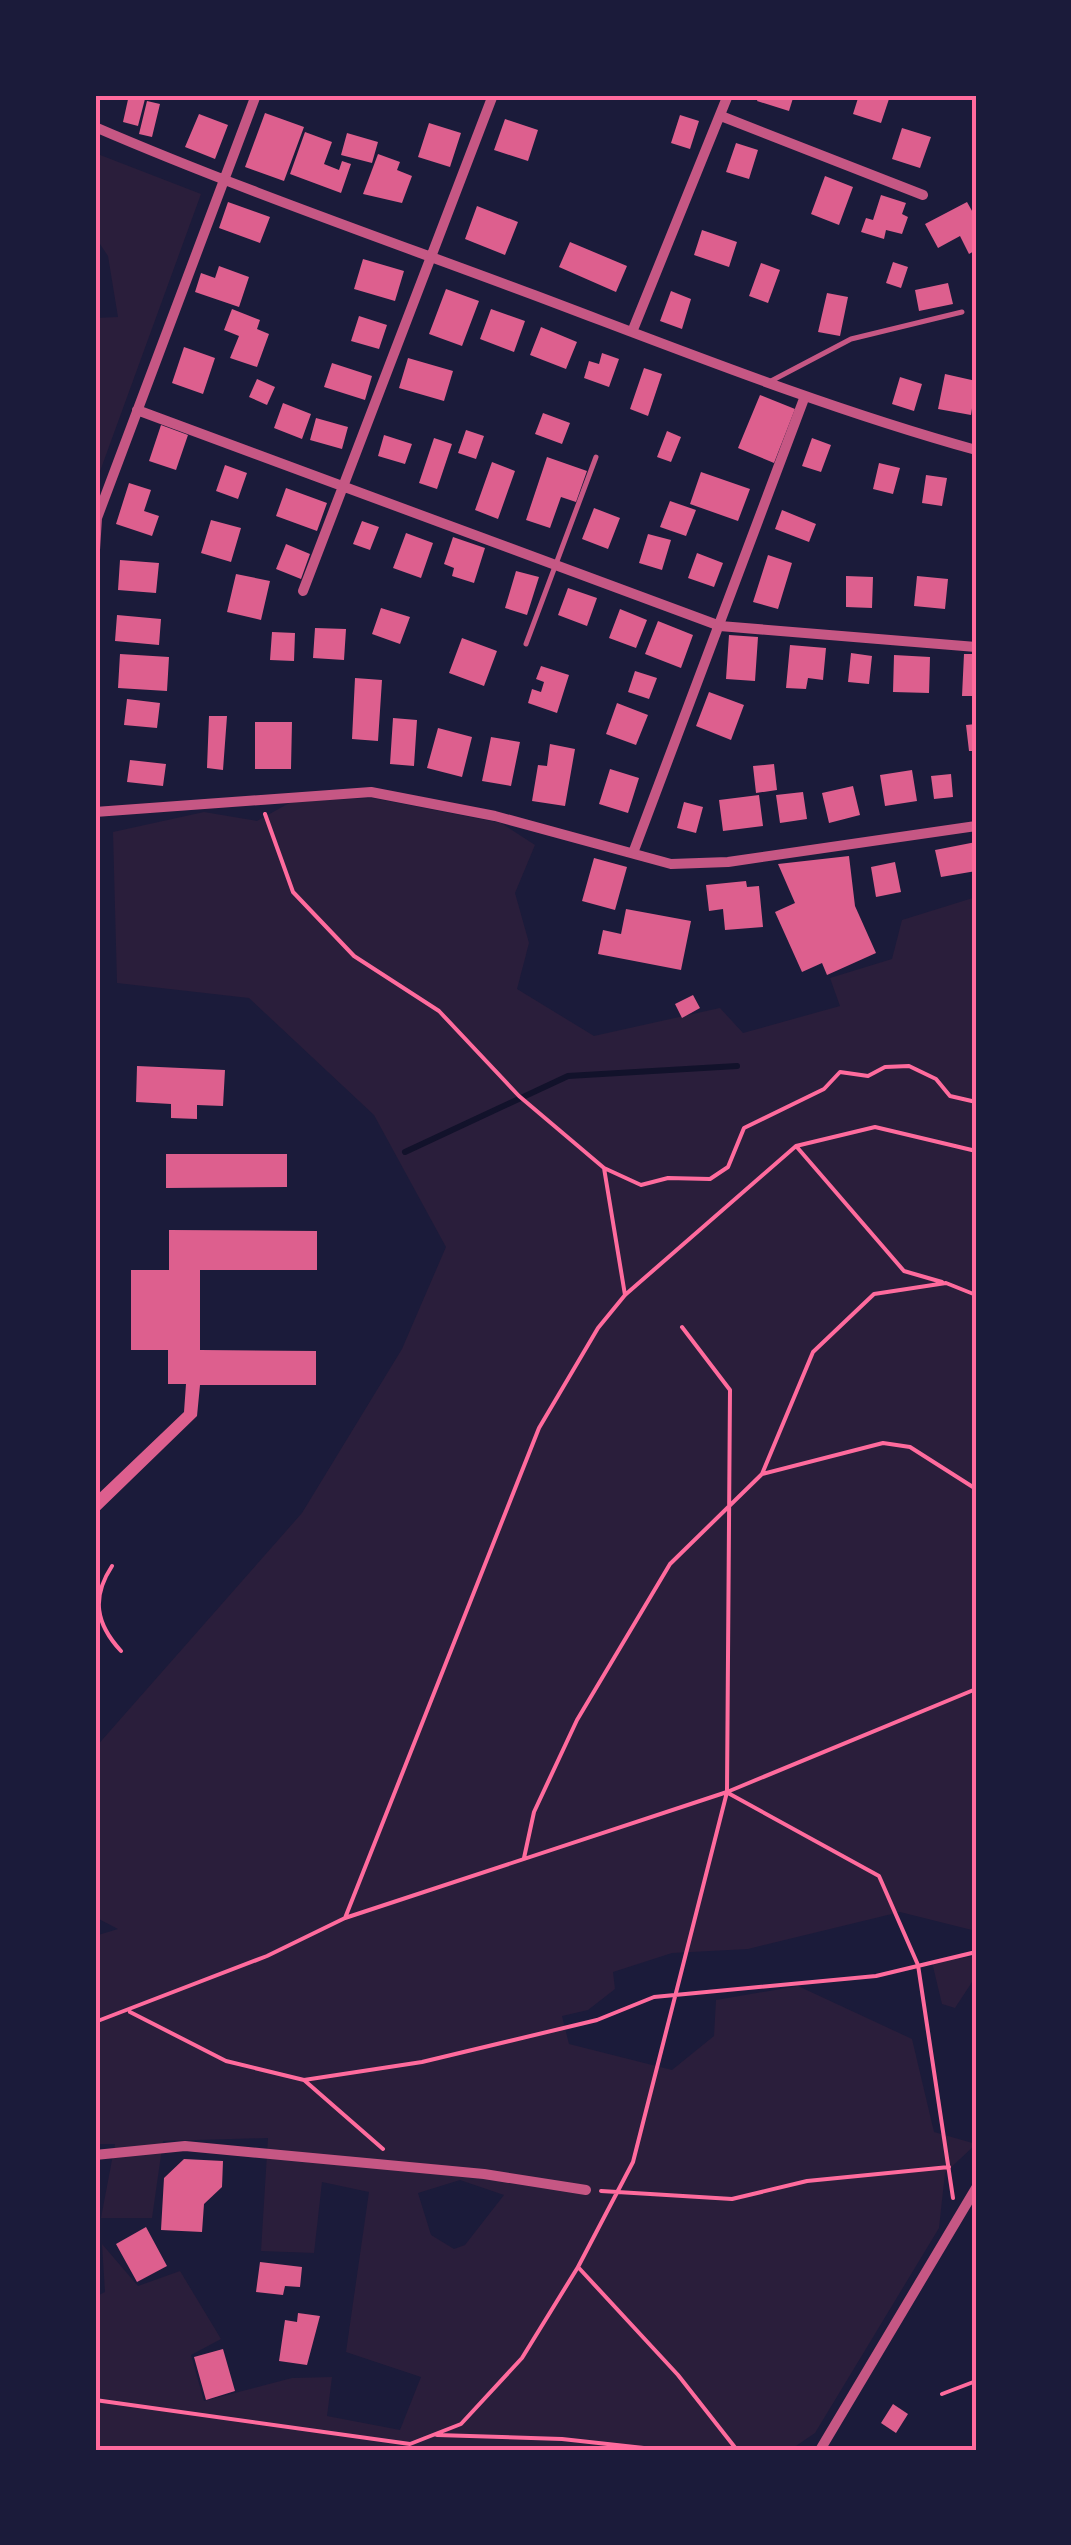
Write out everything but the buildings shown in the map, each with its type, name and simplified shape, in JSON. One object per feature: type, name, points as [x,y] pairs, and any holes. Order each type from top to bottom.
[{"type":"street","points":[[95,550],[96,518],[256,95]]},
{"type":"street","points":[[303,591],[492,95]]},
{"type":"street","points":[[632,332],[728,95]]},
{"type":"street","points":[[721,116],[923,195]]},
{"type":"street","points":[[95,127],[222,182],[430,256],[763,384],[976,450]]},
{"type":"street","points":[[632,854],[806,396]]},
{"type":"street","points":[[137,410],[720,626],[976,647]]},
{"type":"street","points":[[95,812],[371,792],[417,799],[671,864],[728,862],[976,826]]},
{"type":"street","points":[[95,2155],[185,2146],[484,2174],[586,2190]]},
{"type":"street","points":[[820,2450],[976,2188]]},
{"type":"lane","points":[[763,384],[810,364],[852,339],[962,312]]},
{"type":"lane","points":[[526,644],[596,457]]},
{"type":"path","points":[[260,800],[293,892],[354,956],[439,1010],[528,1104],[604,1168],[641,1185],[680,1177],[710,1179],[728,1168],[744,1128],[824,1089],[840,1072],[871,1075],[885,1067],[909,1066],[936,1079],[950,1096],[976,1102]]},
{"type":"path","points":[[345,1918],[539,1428],[598,1328],[625,1294],[796,1146],[875,1127],[976,1151]]},
{"type":"path","points":[[796,1146],[904,1271],[976,1295]]},
{"type":"path","points":[[604,1168],[625,1294]]},
{"type":"path","points":[[524,1858],[534,1812],[577,1720],[670,1564],[762,1474],[813,1352],[874,1294],[946,1283]]},
{"type":"path","points":[[404,2450],[460,2424],[522,2358],[578,2266],[633,2162],[678,1994],[727,1792],[730,1390],[682,1327]]},
{"type":"path","points":[[762,1474],[883,1443],[910,1447],[976,1489]]},
{"type":"path","points":[[112,1566],[98,1595],[98,1614],[105,1634],[121,1651]]},
{"type":"path","points":[[95,2022],[130,2012],[267,1956],[345,1918],[727,1792],[976,1689]]},
{"type":"path","points":[[727,1792],[879,1876],[918,1965],[957,2220]]},
{"type":"path","points":[[130,2012],[226,2061],[304,2080],[422,2062],[597,2020],[654,1996],[876,1976],[976,1952]]},
{"type":"path","points":[[304,2080],[404,2168]]},
{"type":"path","points":[[586,2190],[732,2199],[807,2181],[948,2167]]},
{"type":"path","points":[[578,2266],[678,2376],[737,2450]]},
{"type":"path","points":[[942,2394],[976,2382]]},
{"type":"path","points":[[95,2400],[410,2444]]},
{"type":"path","points":[[433,2435],[562,2439],[662,2450]]},
{"type":"shaded area","points":[[95,153],[201,194],[95,485],[95,318],[118,317],[108,256],[98,241]]},
{"type":"shaded area","points":[[372,798],[501,823],[535,845],[515,893],[529,943],[517,989],[594,1036],[720,1008],[743,1033],[840,1006],[830,978],[892,959],[902,920],[976,897],[976,1931],[900,1912],[748,1949],[672,1953],[613,1972],[615,1989],[588,2010],[562,2016],[569,2044],[672,2070],[714,2036],[716,2000],[798,1986],[912,2039],[934,2132],[976,2144],[945,2173],[939,2228],[815,2433],[790,2450],[95,2450],[95,2297],[105,2292],[102,2244],[138,2286],[180,2271],[221,2339],[191,2355],[204,2401],[292,2378],[332,2377],[327,2416],[400,2430],[421,2377],[346,2352],[369,2192],[322,2182],[314,2253],[261,2251],[268,2138],[163,2141],[152,2218],[101,2218],[115,2144],[95,2144],[95,1936],[118,1929],[95,1917],[95,1748],[302,1513],[402,1349],[446,1247],[374,1115],[249,998],[117,983],[113,832],[204,812],[257,821],[291,802]],"holes":[[[460,2180],[504,2195],[465,2245],[454,2249],[431,2235],[418,2193]]]},
{"type":"shaded area","points":[[976,1956],[976,1983],[972,1982],[955,2008],[942,2004],[932,1962]]},
{"type":"waterway","points":[[405,1152],[568,1076],[737,1066]]}]
